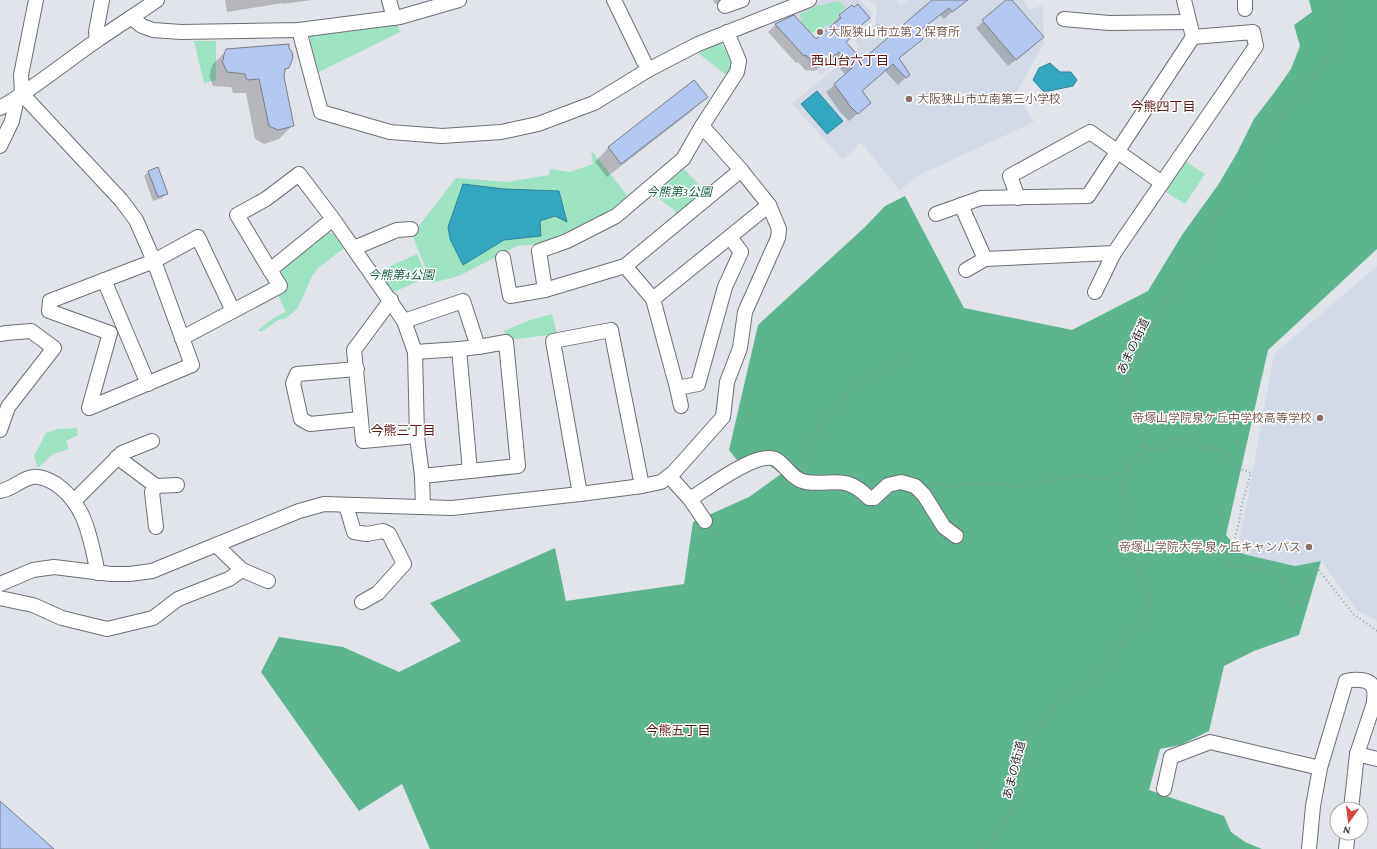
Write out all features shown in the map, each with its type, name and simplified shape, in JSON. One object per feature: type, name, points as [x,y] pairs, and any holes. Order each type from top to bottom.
[{"type":"street","points":[[0,146],[12,121],[20,96],[21,75],[36,0]]},
{"type":"street","points":[[98,40],[96,32],[102,0]]},
{"type":"street","points":[[0,108],[20,96],[157,0]]},
{"type":"street","points":[[389,0],[394,18]]},
{"type":"street","points":[[132,18],[142,26],[153,30],[181,32],[299,30],[394,18],[459,0]]},
{"type":"street","points":[[614,0],[648,70]]},
{"type":"street","points":[[725,6],[742,0]]},
{"type":"street","points":[[299,30],[322,112],[390,132],[442,136],[500,132],[538,124],[594,103],[648,70],[698,44],[809,0]]},
{"type":"street","points":[[936,214],[980,198],[1088,196],[1193,37],[1184,0]]},
{"type":"street","points":[[1064,19],[1109,23],[1189,22]]},
{"type":"street","points":[[545,290],[539,251],[567,241],[578,234],[616,216],[683,159],[702,126],[737,72],[739,61],[727,32]]},
{"type":"street","points":[[1095,292],[1114,253],[1256,46],[1253,32],[1193,37]]},
{"type":"street","points":[[20,96],[121,200],[136,220],[154,261],[192,365],[89,408],[110,334]]},
{"type":"street","points":[[0,584],[34,570],[54,567],[98,573],[130,574],[152,571],[299,511],[324,504],[452,508],[580,494],[661,482],[674,472],[723,417],[727,382],[740,348],[745,312],[778,238],[779,229],[770,205],[702,126]]},
{"type":"street","points":[[1018,198],[1010,176],[1090,132],[1162,183]]},
{"type":"street","points":[[503,258],[510,296],[545,290],[626,266],[741,170]]},
{"type":"street","points":[[182,338],[280,286],[237,215],[266,200],[299,174],[334,219],[404,321],[415,352],[418,436],[423,507]]},
{"type":"street","points":[[653,299],[770,205]]},
{"type":"street","points":[[960,205],[986,259]]},
{"type":"street","points":[[270,270],[334,219]]},
{"type":"street","points":[[354,248],[397,230],[411,229]]},
{"type":"street","points":[[124,328],[110,334],[49,311],[50,301],[154,261],[198,237],[234,311]]},
{"type":"street","points":[[677,388],[698,384],[726,287],[741,252],[730,237]]},
{"type":"street","points":[[966,270],[986,259],[1114,253]]},
{"type":"street","points":[[626,266],[653,299],[681,406]]},
{"type":"street","points":[[104,280],[148,384]]},
{"type":"street","points":[[391,300],[354,350],[363,441],[418,436]]},
{"type":"street","points":[[404,321],[463,301],[478,347]]},
{"type":"street","points":[[580,494],[553,341],[611,330],[642,486]]},
{"type":"street","points":[[0,334],[31,331],[54,348],[8,407],[0,430]]},
{"type":"street","points":[[415,352],[478,347],[506,342],[518,466],[422,476]]},
{"type":"street","points":[[458,349],[470,471]]},
{"type":"street","points":[[357,369],[297,374],[293,383],[301,419],[310,424],[360,419]]},
{"type":"street","points":[[74,501],[122,453],[152,441]]},
{"type":"street","points":[[117,457],[156,486],[177,485]]},
{"type":"street","points":[[690,499],[748,463],[766,457],[776,460],[804,482],[833,481],[851,484],[859,488],[869,498],[874,498],[888,486],[901,482],[915,486],[924,495],[944,527],[956,536]]},
{"type":"street","points":[[669,476],[690,499],[705,521]]},
{"type":"street","points":[[0,491],[6,491],[32,477],[41,477],[60,487],[74,501],[80,510],[88,531],[98,573]]},
{"type":"street","points":[[156,486],[152,492],[156,526]]},
{"type":"street","points":[[346,505],[354,532],[367,534],[383,531],[389,534],[404,564],[378,593],[362,602]]},
{"type":"street","points":[[216,545],[242,570],[268,581]]},
{"type":"street","points":[[0,598],[33,605],[62,618],[107,629],[153,618],[178,599],[229,579],[242,570]]},
{"type":"street","points":[[1309,849],[1313,806],[1320,768],[1346,681],[1358,679],[1370,683],[1374,690],[1375,697],[1357,754],[1352,801]]},
{"type":"street","points":[[1164,789],[1172,756],[1210,742],[1320,768]]},
{"type":"street","points":[[1357,754],[1377,759]]},
{"type":"path","name":"あまの街道","points":[[981,849],[1002,829],[1018,798],[1022,783],[1022,770],[1027,756],[1029,740],[1038,730],[1062,696],[1090,684],[1097,679],[1111,654],[1143,619],[1148,611],[1150,602],[1149,591],[1131,552],[1124,525],[1123,483],[1131,466],[1138,456],[1144,434],[1142,423],[1130,404],[1126,383],[1163,304],[1203,257],[1215,215],[1236,197],[1254,172],[1260,144],[1333,52],[1340,10],[1337,0]]},
{"type":"path","points":[[796,477],[803,466],[808,448],[840,400],[853,387],[888,369],[903,355]]},
{"type":"path","points":[[1141,444],[1147,449],[1159,449],[1165,447],[1171,441],[1178,439],[1181,436],[1205,449],[1216,448],[1218,451],[1233,456],[1231,460],[1233,466],[1251,473],[1228,564],[1260,568],[1282,577],[1291,590],[1292,605],[1306,600],[1310,581],[1316,566],[1353,614],[1377,631]]},
{"type":"path","points":[[915,486],[922,483],[945,483],[958,487],[971,483],[983,483],[1028,486],[1075,476],[1099,478],[1125,472],[1131,466]]},
{"type":"shaded area","name":"大阪狭山市立第２保育所","points":[[822,0],[860,0],[872,13],[872,21],[846,42],[853,49],[821,75],[771,21],[791,15]]},
{"type":"shaded area","name":"大阪狭山市立南第三小学校","points":[[869,0],[896,0],[900,5],[908,0],[1024,0],[1030,10],[1043,5],[1044,44],[1016,93],[1034,122],[917,176],[900,191],[861,142],[843,160],[792,104],[860,47],[854,41],[875,24],[877,7]]},
{"type":"shaded area","name":"帝塚山学院泉ケ丘中学校高等学校","points":[[1377,266],[1377,621],[1358,611],[1321,561],[1295,566],[1243,554],[1239,540],[1274,354]]},
{"type":"green space","points":[[1309,0],[1377,0],[1377,249],[1268,350],[1226,535],[1243,554],[1295,566],[1321,561],[1299,635],[1254,651],[1224,666],[1209,731],[1180,745],[1160,749],[1149,790],[1224,816],[1231,832],[1245,842],[1262,849],[430,849],[402,784],[359,811],[261,672],[279,637],[343,647],[399,672],[461,641],[430,603],[555,548],[566,601],[684,584],[693,522],[749,497],[781,474],[766,463],[741,465],[729,450],[758,325],[865,227],[885,206],[905,196],[964,308],[1072,330],[1148,291],[1182,235],[1218,185],[1237,153],[1254,119],[1291,69],[1300,46],[1294,25],[1312,12]]},
{"type":"green space","points":[[839,1],[846,8],[837,16],[838,18],[828,26],[827,25],[817,33],[810,33],[802,25],[800,14],[817,6]]},
{"type":"green space","points":[[397,23],[400,32],[319,72],[308,33]]},
{"type":"green space","points":[[194,41],[216,41],[216,80],[204,83]]},
{"type":"green space","points":[[721,43],[732,61],[731,71],[725,74],[698,53]]},
{"type":"green space","points":[[591,150],[627,195],[621,204],[591,222],[542,244],[517,246],[459,276],[432,283],[412,235],[456,178],[507,182],[549,175],[550,169],[570,172],[593,164]]},
{"type":"green space","points":[[1185,161],[1205,174],[1185,204],[1166,192]]},
{"type":"green space","name":"今熊第3公園","points":[[684,169],[704,190],[677,213],[653,195]]},
{"type":"green space","points":[[327,232],[333,234],[344,248],[317,269],[311,278],[297,309],[286,318],[278,320],[261,332],[258,330],[275,317],[286,312],[277,293],[284,264]]},
{"type":"green space","name":"今熊第4公園","points":[[417,254],[427,277],[390,294],[375,273]]},
{"type":"green space","points":[[552,314],[557,334],[508,340],[504,331],[530,320]]},
{"type":"green space","points":[[77,428],[78,435],[66,441],[69,449],[53,454],[38,468],[34,456],[46,433],[58,429]]},
{"type":"water","points":[[1050,63],[1060,72],[1071,72],[1077,80],[1073,86],[1044,92],[1033,80],[1039,68]]},
{"type":"water","points":[[817,91],[843,121],[827,134],[801,104]]},
{"type":"water","points":[[463,184],[504,189],[559,191],[567,222],[555,216],[540,221],[541,236],[504,240],[463,265],[450,239],[448,227]]},
{"type":"building","points":[[932,0],[968,0],[952,12],[949,8],[918,32],[923,39],[899,58],[910,75],[906,78],[893,64],[862,91],[871,103],[858,114],[848,104],[834,84],[853,67],[839,52],[823,64],[813,62],[806,55],[804,56],[775,24],[794,15],[816,39],[841,18],[839,15],[852,5],[854,7],[858,4],[870,18],[858,28],[860,30],[846,42],[862,60]]},
{"type":"building","points":[[1006,0],[1012,0],[1044,37],[1016,60],[982,20]]},
{"type":"building","points":[[289,44],[293,58],[289,68],[285,69],[284,77],[294,126],[278,130],[269,126],[259,79],[247,80],[245,74],[227,72],[222,61],[224,59],[226,49]]},
{"type":"building","points":[[694,80],[708,97],[621,164],[608,147]]},
{"type":"building","points":[[158,167],[168,194],[158,197],[148,171]]},
{"type":"building","points":[[0,801],[54,849],[0,849]]},
{"type":"place","name":"大阪狭山市立第２保育所","points":[[820,32]]},
{"type":"place","name":"大阪狭山市立南第三小学校","points":[[909,99]]},
{"type":"place","name":"帝塚山学院泉ケ丘中学校高等学校","points":[[1320,418]]},
{"type":"place","name":"帝塚山学院大学 泉ヶ丘キャンパス","points":[[1309,547]]},
{"type":"district","name":"西山台六丁目","points":[[850,60]]},
{"type":"district","name":"今熊四丁目","points":[[1163,106]]},
{"type":"district","name":"今熊三丁目","points":[[403,430]]},
{"type":"district","name":"今熊五丁目","points":[[678,730]]}]
